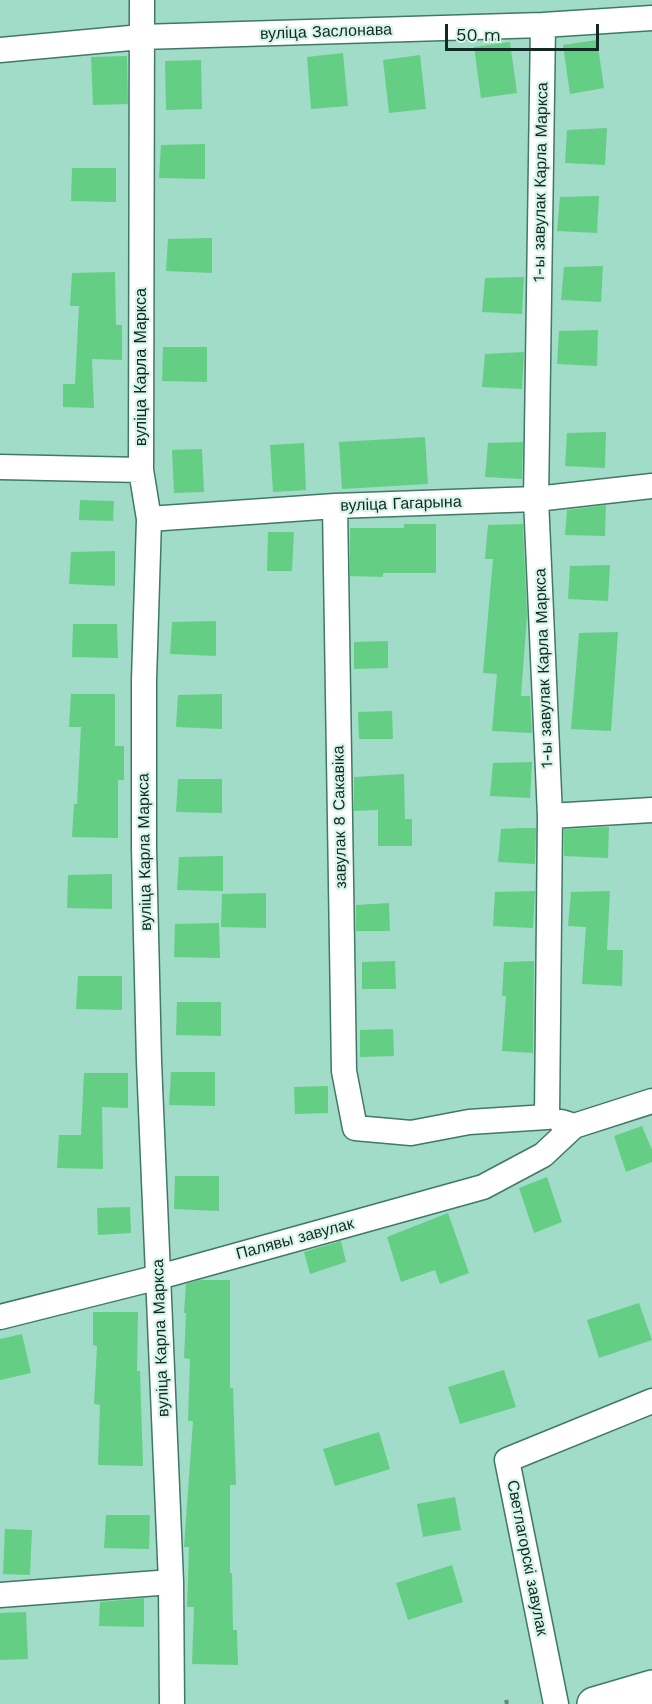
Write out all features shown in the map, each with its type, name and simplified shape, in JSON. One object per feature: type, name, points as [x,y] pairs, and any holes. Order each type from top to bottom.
[{"type":"main road","points":[[594,1704],[652,1687]]},
{"type":"street","name":"вуліца Карла Маркса","points":[[142,0],[141,471],[149,519],[144,680],[145,861],[149,1062],[171,1582],[172,1704]]},
{"type":"street","name":"вуліца Заслонава","points":[[0,50],[141,37],[543,25],[652,18]]},
{"type":"street","name":"1-ы завулак Карла Маркса","points":[[543,25],[536,500],[550,816],[547,1117]]},
{"type":"street","points":[[0,467],[141,471]]},
{"type":"street","name":"вуліца Гагарына","points":[[149,519],[335,506],[536,500],[652,486]]},
{"type":"street","name":"завулак 8 Сакавіка","points":[[335,506],[344,1071],[355,1128],[411,1133],[469,1122],[547,1117]]},
{"type":"street","points":[[550,816],[652,810]]},
{"type":"street","name":"Палявы завулак","points":[[0,1317],[483,1187],[543,1155],[574,1126],[652,1101]]},
{"type":"street","points":[[547,1117],[574,1126]]},
{"type":"street","name":"Светлагорскі завулак","points":[[556,1704],[507,1460],[652,1401]]},
{"type":"street","points":[[0,1595],[171,1582]]},
{"type":"building","points":[[597,40],[604,88],[570,94],[563,45]]},
{"type":"building","points":[[510,42],[517,93],[481,98],[474,47]]},
{"type":"building","points":[[343,53],[348,106],[311,109],[307,57]]},
{"type":"building","points":[[420,55],[426,109],[389,113],[383,60]]},
{"type":"building","points":[[127,56],[128,104],[93,105],[91,57]]},
{"type":"building","points":[[201,60],[202,109],[166,110],[165,61]]},
{"type":"building","points":[[607,128],[605,165],[565,163],[567,130]]},
{"type":"building","points":[[205,144],[205,179],[159,178],[161,145]]},
{"type":"building","points":[[72,168],[116,168],[116,202],[71,201]]},
{"type":"building","points":[[599,196],[597,233],[557,231],[560,197]]},
{"type":"building","points":[[212,238],[212,273],[166,271],[168,239]]},
{"type":"building","points":[[603,266],[601,302],[561,300],[564,267]]},
{"type":"building","points":[[115,272],[116,325],[122,325],[122,360],[92,359],[94,408],[63,407],[63,384],[75,384],[79,306],[70,306],[72,273]]},
{"type":"building","points":[[524,277],[522,314],[482,312],[485,278]]},
{"type":"building","points":[[598,330],[597,366],[557,364],[559,331]]},
{"type":"building","points":[[163,347],[207,347],[207,382],[162,381]]},
{"type":"building","points":[[524,352],[522,389],[482,387],[485,354]]},
{"type":"building","points":[[606,432],[605,468],[565,466],[567,433]]},
{"type":"building","points":[[425,437],[428,484],[342,489],[339,442]]},
{"type":"building","points":[[523,442],[522,479],[485,477],[488,443]]},
{"type":"building","points":[[304,443],[306,490],[273,492],[270,445]]},
{"type":"building","points":[[202,449],[204,492],[174,493],[172,450]]},
{"type":"building","points":[[80,500],[114,501],[113,521],[79,520]]},
{"type":"building","points":[[606,505],[605,536],[565,535],[567,510]]},
{"type":"building","points":[[404,524],[436,524],[436,573],[383,573],[383,577],[350,576],[350,528],[404,528]]},
{"type":"building","points":[[523,524],[527,616],[521,696],[530,696],[532,733],[492,731],[497,674],[483,673],[493,559],[485,559],[488,525]]},
{"type":"building","points":[[268,532],[294,532],[292,571],[267,571]]},
{"type":"building","points":[[115,551],[115,586],[69,584],[71,552]]},
{"type":"building","points":[[610,565],[608,601],[568,599],[570,566]]},
{"type":"building","points":[[216,621],[216,656],[170,654],[172,622]]},
{"type":"building","points":[[73,624],[117,624],[118,658],[72,657]]},
{"type":"building","points":[[618,632],[611,731],[571,729],[579,633]]},
{"type":"building","points":[[388,641],[388,668],[354,669],[354,642]]},
{"type":"building","points":[[71,694],[115,694],[115,746],[124,746],[124,780],[118,780],[118,838],[72,837],[74,804],[77,804],[81,727],[69,727]]},
{"type":"building","points":[[222,694],[222,729],[176,727],[178,695]]},
{"type":"building","points":[[392,711],[393,739],[359,739],[358,712]]},
{"type":"building","points":[[532,762],[530,798],[490,796],[493,763]]},
{"type":"building","points":[[404,774],[405,819],[412,819],[412,846],[378,846],[378,810],[354,811],[354,777]]},
{"type":"building","points":[[178,779],[222,779],[222,813],[176,812]]},
{"type":"building","points":[[609,827],[608,858],[564,856],[564,829]]},
{"type":"building","points":[[536,828],[535,864],[498,862],[501,829]]},
{"type":"building","points":[[223,856],[223,891],[177,890],[179,857]]},
{"type":"building","points":[[112,874],[112,909],[67,908],[68,875]]},
{"type":"building","points":[[535,891],[533,928],[493,926],[495,892]]},
{"type":"building","points":[[610,891],[607,950],[623,950],[622,986],[582,984],[586,927],[568,926],[571,892]]},
{"type":"building","points":[[266,893],[266,928],[221,927],[222,894]]},
{"type":"building","points":[[389,903],[390,931],[356,931],[356,905]]},
{"type":"building","points":[[219,923],[220,958],[174,957],[175,924]]},
{"type":"building","points":[[395,961],[396,989],[362,989],[362,962]]},
{"type":"building","points":[[534,961],[533,1053],[502,1051],[506,996],[502,996],[504,962]]},
{"type":"building","points":[[78,976],[122,976],[122,1010],[76,1009]]},
{"type":"building","points":[[177,1002],[221,1002],[221,1036],[176,1035]]},
{"type":"building","points":[[393,1029],[394,1056],[360,1057],[360,1030]]},
{"type":"building","points":[[171,1072],[215,1072],[215,1106],[169,1105]]},
{"type":"building","points":[[84,1073],[128,1073],[128,1108],[102,1107],[103,1169],[57,1168],[59,1135],[81,1135]]},
{"type":"building","points":[[328,1086],[328,1113],[295,1114],[294,1087]]},
{"type":"building","points":[[642,1126],[652,1150],[652,1162],[626,1172],[614,1136]]},
{"type":"building","points":[[175,1176],[219,1176],[219,1211],[174,1209]]},
{"type":"building","points":[[547,1177],[562,1222],[534,1233],[519,1188]]},
{"type":"building","points":[[130,1207],[131,1233],[98,1235],[97,1208]]},
{"type":"building","points":[[448,1213],[469,1273],[440,1284],[435,1270],[401,1282],[387,1237]]},
{"type":"building","points":[[341,1241],[346,1262],[310,1274],[304,1252]]},
{"type":"building","points":[[200,1280],[230,1280],[230,1388],[233,1388],[236,1485],[230,1485],[230,1573],[232,1573],[233,1630],[237,1630],[238,1665],[192,1664],[194,1607],[187,1607],[189,1547],[184,1547],[193,1421],[188,1421],[190,1359],[184,1358],[186,1313],[184,1313],[186,1284]]},
{"type":"building","points":[[639,1303],[652,1340],[599,1358],[587,1320]]},
{"type":"building","points":[[93,1312],[138,1312],[137,1371],[140,1371],[143,1466],[98,1465],[100,1405],[94,1404],[97,1346],[93,1345]]},
{"type":"building","points":[[22,1334],[31,1373],[0,1380],[0,1339]]},
{"type":"building","points":[[504,1370],[516,1407],[460,1424],[448,1387]]},
{"type":"building","points":[[379,1432],[390,1469],[335,1486],[323,1449]]},
{"type":"building","points":[[455,1497],[461,1530],[423,1537],[417,1504]]},
{"type":"building","points":[[106,1515],[150,1515],[149,1549],[104,1548]]},
{"type":"building","points":[[5,1529],[32,1530],[30,1575],[3,1574]]},
{"type":"building","points":[[452,1565],[463,1602],[408,1620],[396,1583]]},
{"type":"building","points":[[144,1598],[144,1627],[99,1626],[100,1602]]},
{"type":"building","points":[[26,1612],[28,1659],[0,1660],[0,1613]]}]
